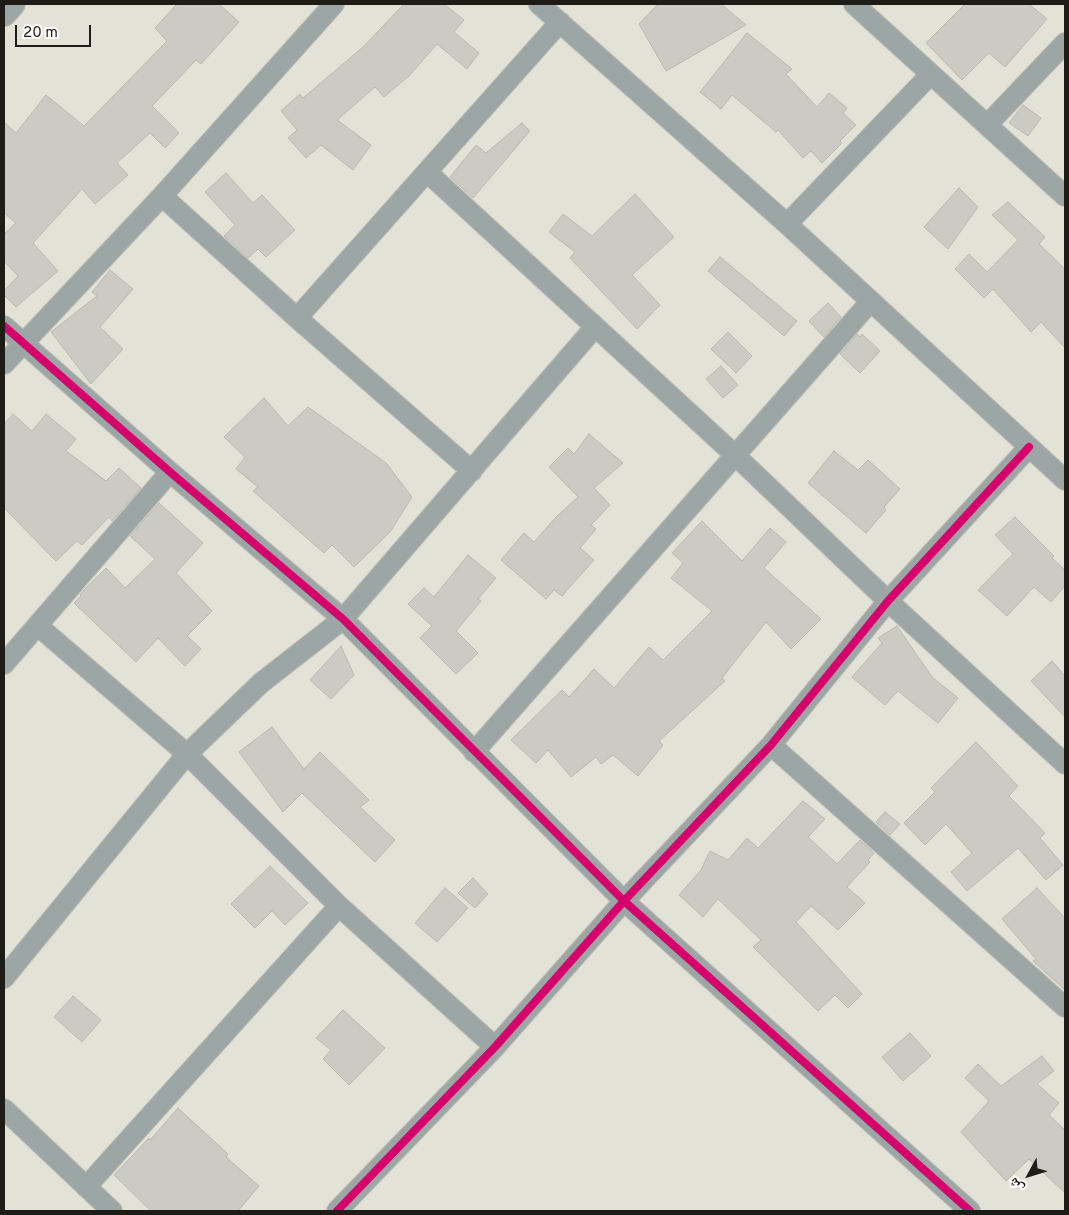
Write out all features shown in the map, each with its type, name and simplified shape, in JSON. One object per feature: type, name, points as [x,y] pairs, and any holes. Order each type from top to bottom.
[{"type":"street","points":[[4,14],[14,4]]},
{"type":"street","points":[[4,364],[162,196],[334,4]]},
{"type":"street","points":[[539,4],[787,224],[1065,480]]},
{"type":"street","points":[[854,4],[1065,196]]},
{"type":"street","points":[[297,318],[560,22]]},
{"type":"street","points":[[987,125],[1065,43]]},
{"type":"street","points":[[787,224],[931,74]]},
{"type":"street","points":[[427,172],[736,456],[888,601],[1065,764]]},
{"type":"street","points":[[162,196],[297,318],[472,470]]},
{"type":"street","points":[[474,752],[871,301]]},
{"type":"street","points":[[4,326],[342,620],[624,901],[970,1211]]},
{"type":"street","points":[[4,978],[187,754],[261,683],[342,620],[595,327]]},
{"type":"street","points":[[337,1211],[495,1047],[624,901],[770,745],[888,601],[1029,447]]},
{"type":"street","points":[[4,664],[170,472]]},
{"type":"street","points":[[38,626],[187,754],[339,906],[495,1047]]},
{"type":"street","points":[[770,745],[1065,1007]]},
{"type":"street","points":[[86,1187],[339,906]]},
{"type":"street","points":[[4,1109],[112,1211]]},
{"type":"building","points":[[177,4],[219,4],[239,22],[201,64],[196,60],[152,106],[179,133],[165,148],[150,133],[117,163],[128,175],[95,204],[82,189],[33,243],[58,271],[16,307],[4,295],[4,291],[18,276],[4,261],[4,234],[16,223],[4,213],[4,122],[16,133],[46,95],[84,126],[167,41],[155,28]]},
{"type":"building","points":[[404,4],[444,4],[464,20],[454,32],[479,53],[467,69],[437,44],[409,76],[384,97],[375,87],[337,120],[371,145],[353,170],[321,145],[306,158],[288,138],[297,130],[281,111],[300,94],[303,98],[363,47]]},
{"type":"building","points":[[658,4],[721,4],[746,25],[666,71],[639,24]]},
{"type":"building","points":[[965,4],[1029,4],[1047,19],[1005,67],[989,53],[962,80],[926,43]]},
{"type":"building","points":[[747,33],[792,69],[786,74],[817,107],[829,93],[847,108],[843,113],[856,125],[840,141],[842,143],[822,163],[811,151],[803,158],[778,130],[776,132],[732,95],[721,109],[700,92]]},
{"type":"building","points":[[1023,105],[1041,118],[1028,136],[1009,123]]},
{"type":"building","points":[[522,123],[530,131],[473,198],[450,177],[476,145],[486,153]]},
{"type":"building","points":[[226,173],[253,203],[262,195],[295,230],[266,257],[258,249],[248,258],[224,236],[235,225],[205,192]]},
{"type":"building","points":[[959,188],[978,207],[948,249],[924,227]]},
{"type":"building","points":[[635,194],[674,237],[632,275],[660,305],[637,329],[570,258],[575,252],[549,232],[563,214],[592,236]]},
{"type":"building","points":[[1008,202],[1045,237],[1039,244],[1065,269],[1065,348],[1041,322],[1031,332],[993,289],[984,298],[955,269],[969,254],[987,272],[1018,240],[992,215]]},
{"type":"building","points":[[720,257],[797,321],[784,336],[708,271]]},
{"type":"building","points":[[110,270],[133,289],[100,327],[123,349],[91,384],[51,332],[97,296],[92,292]]},
{"type":"building","points":[[828,303],[841,317],[824,337],[809,321]]},
{"type":"building","points":[[728,332],[752,356],[736,373],[711,349]]},
{"type":"building","points":[[857,334],[860,337],[862,334],[880,351],[860,373],[840,354]]},
{"type":"building","points":[[721,366],[738,385],[723,398],[706,379]]},
{"type":"building","points":[[264,398],[288,426],[308,407],[386,463],[412,497],[390,532],[354,567],[332,545],[324,553],[253,491],[258,487],[236,469],[245,457],[224,437]]},
{"type":"building","points":[[13,414],[32,431],[46,414],[76,439],[66,451],[106,481],[119,468],[141,488],[112,521],[109,517],[82,545],[77,541],[56,561],[4,508],[4,424]]},
{"type":"building","points":[[589,434],[623,463],[594,488],[610,505],[591,525],[596,529],[580,548],[594,560],[562,596],[554,590],[546,599],[501,560],[524,533],[534,542],[556,517],[578,497],[549,467],[568,448],[574,454]]},
{"type":"building","points":[[834,451],[858,470],[868,460],[900,489],[884,507],[886,510],[866,533],[808,483]]},
{"type":"building","points":[[159,503],[203,543],[176,573],[212,611],[187,636],[201,649],[185,666],[158,638],[136,662],[74,603],[106,568],[125,588],[155,559],[130,536]]},
{"type":"building","points":[[1015,517],[1054,556],[1052,558],[1065,570],[1065,586],[1051,602],[1034,587],[1007,616],[978,590],[1013,554],[995,535]]},
{"type":"building","points":[[702,521],[742,561],[770,528],[786,542],[764,568],[821,619],[791,649],[766,622],[722,678],[725,681],[659,741],[663,745],[638,776],[613,755],[601,764],[596,757],[571,777],[548,750],[536,763],[511,740],[562,690],[569,697],[594,669],[614,688],[649,647],[663,660],[712,611],[671,578],[683,563],[672,553]]},
{"type":"building","points":[[468,555],[496,578],[478,599],[481,601],[456,631],[478,653],[456,674],[420,638],[432,626],[408,604],[424,588],[434,597]]},
{"type":"building","points":[[897,626],[932,677],[958,698],[938,723],[898,691],[885,705],[852,677],[882,643],[878,638]]},
{"type":"building","points":[[341,646],[354,675],[331,699],[310,680]]},
{"type":"building","points":[[1052,661],[1065,676],[1065,717],[1031,681]]},
{"type":"building","points":[[272,727],[304,769],[320,752],[369,800],[360,807],[395,840],[375,862],[302,793],[283,812],[239,752]]},
{"type":"building","points":[[976,742],[1018,786],[1009,796],[1045,833],[1040,838],[1063,865],[1046,880],[1018,848],[967,891],[951,872],[972,853],[946,824],[925,845],[904,823],[935,792],[931,788]]},
{"type":"building","points":[[803,801],[825,819],[808,837],[837,864],[860,840],[874,853],[868,860],[870,862],[847,887],[865,903],[838,930],[811,906],[796,922],[862,994],[848,1008],[835,995],[818,1011],[753,947],[761,940],[718,899],[703,917],[679,895],[701,870],[710,851],[728,860],[747,838],[758,848]]},
{"type":"building","points":[[885,812],[900,824],[890,835],[876,822]]},
{"type":"building","points":[[270,866],[308,903],[285,925],[272,911],[255,928],[231,904]]},
{"type":"building","points":[[473,878],[488,894],[475,908],[458,893]]},
{"type":"building","points":[[445,888],[468,908],[437,942],[415,923]]},
{"type":"building","points":[[1037,888],[1065,918],[1065,990],[1033,961],[1036,959],[1002,919]]},
{"type":"building","points":[[73,996],[101,1020],[82,1042],[54,1017]]},
{"type":"building","points":[[343,1010],[385,1048],[349,1085],[323,1059],[331,1050],[316,1038]]},
{"type":"building","points":[[910,1033],[931,1056],[903,1081],[882,1057]]},
{"type":"building","points":[[1042,1056],[1054,1071],[1037,1084],[1059,1103],[1049,1115],[1065,1130],[1065,1193],[1029,1159],[1006,1181],[961,1132],[989,1101],[965,1078],[978,1064],[1001,1086]]},
{"type":"building","points":[[178,1108],[228,1154],[226,1157],[259,1186],[238,1211],[151,1211],[114,1175],[149,1138],[150,1140]]},
{"type":"cycle path","points":[[4,326],[170,472],[343,619],[624,901],[970,1211]]},
{"type":"cycle path","points":[[337,1211],[495,1047],[624,901],[771,745],[888,601],[1029,447]]}]
